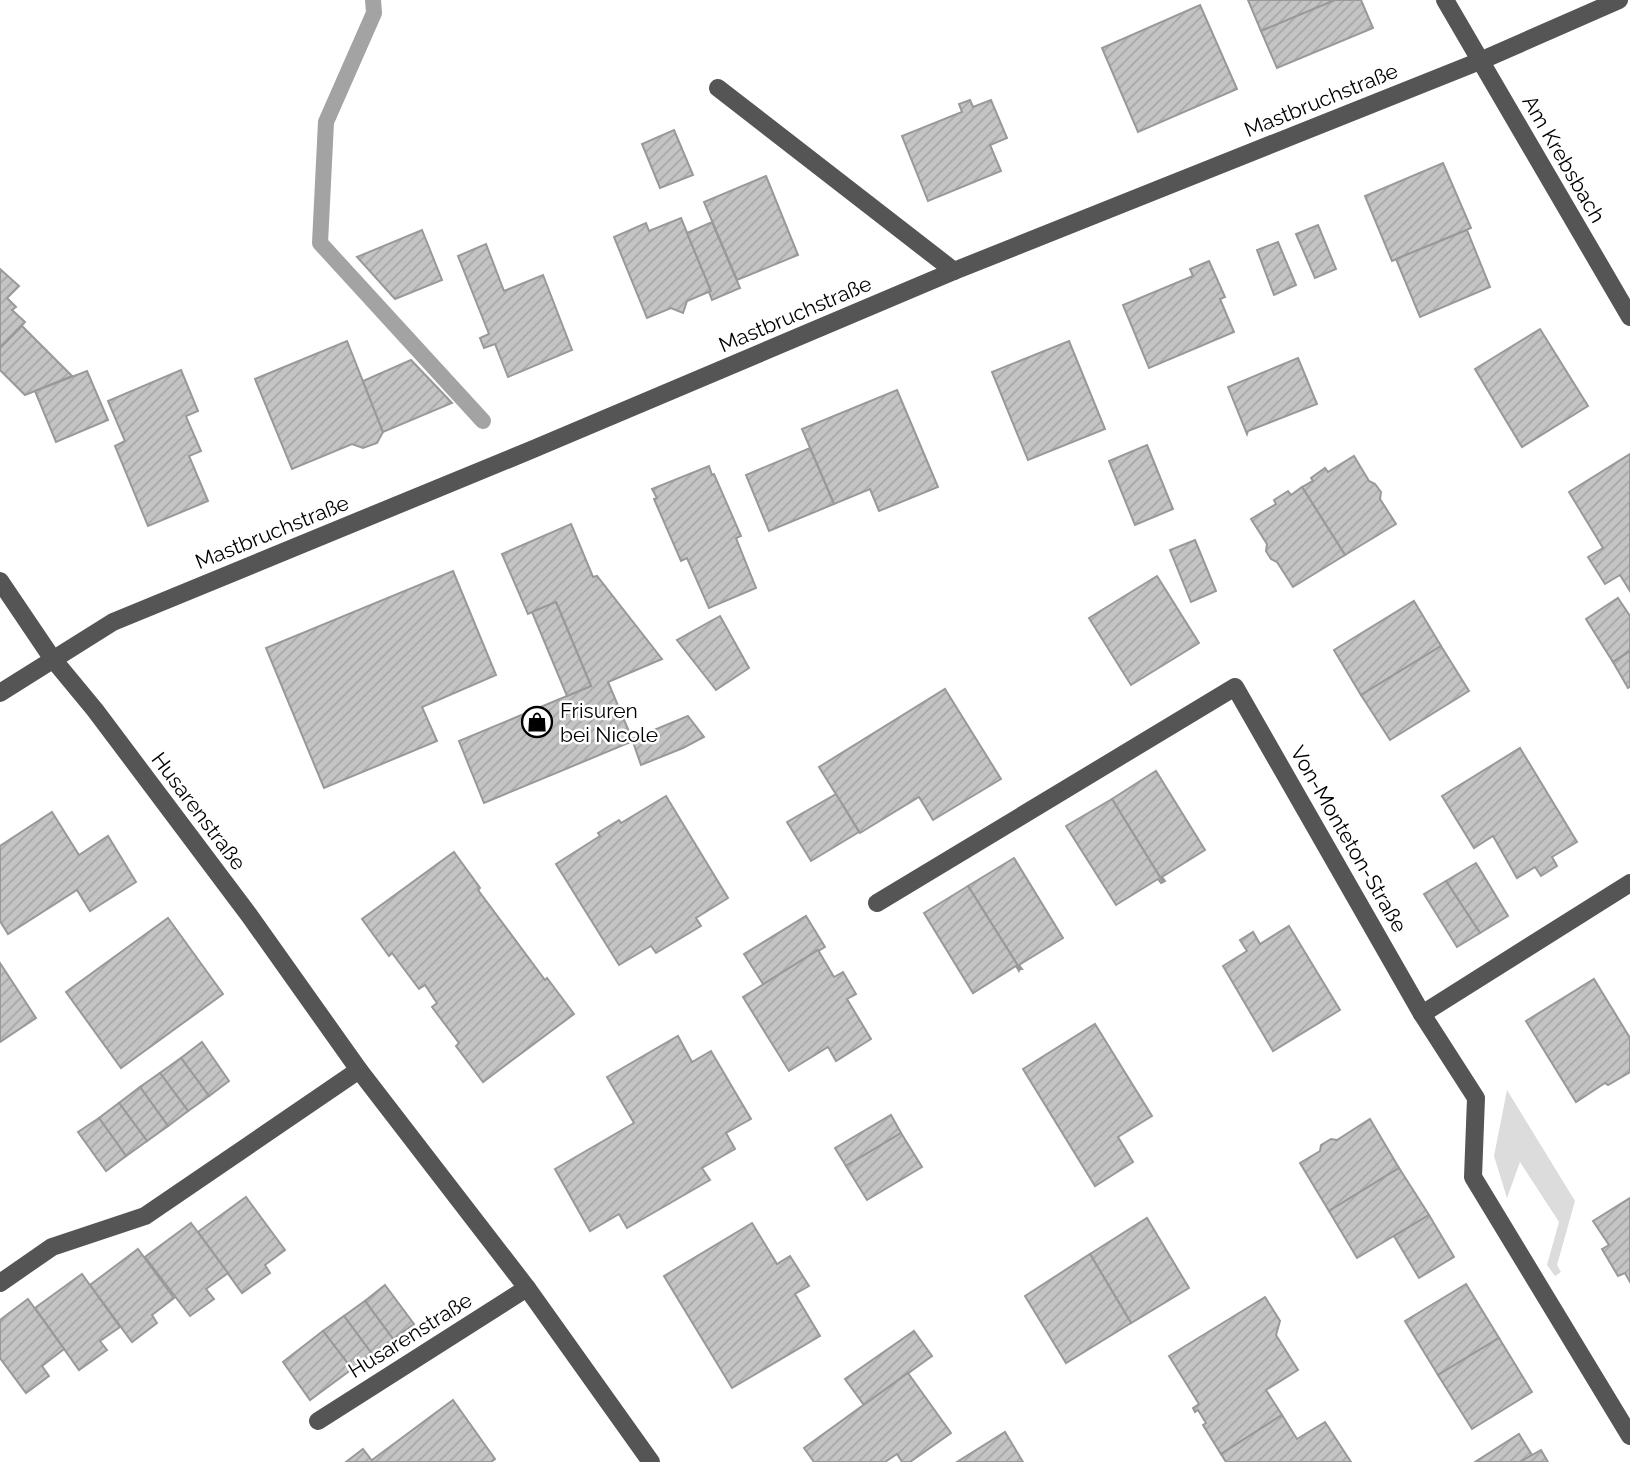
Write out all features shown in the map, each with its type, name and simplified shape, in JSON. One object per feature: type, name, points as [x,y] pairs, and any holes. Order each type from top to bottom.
[{"type":"street","name":"Am Krebsbach","points":[[1445,0],[1630,317]]},
{"type":"street","name":"Mastbruchstraße","points":[[0,693],[113,622],[531,450],[954,271],[1480,61],[1619,0]]},
{"type":"street","points":[[718,88],[954,271]]},
{"type":"street","name":"Husarenstraße","points":[[0,581],[52,658],[95,709],[249,915],[359,1070],[527,1288],[651,1462]]},
{"type":"street","name":"Von-Monteton-Straße","points":[[877,903],[1236,687],[1422,1014],[1476,1098],[1473,1177],[1630,1436]]},
{"type":"street","points":[[1422,1014],[1630,883]]},
{"type":"street","points":[[0,1283],[52,1247],[145,1216],[359,1070]]},
{"type":"street","name":"Husarenstraße","points":[[318,1421],[527,1288]]},
{"type":"shaded area","points":[[1507,1090],[1575,1201],[1557,1265],[1561,1272],[1555,1276],[1547,1265],[1559,1222],[1520,1162],[1507,1198],[1494,1156]]},
{"type":"building","points":[[1248,0],[1335,0],[1261,31]]},
{"type":"building","points":[[1335,0],[1361,0],[1373,28],[1277,68],[1261,31]]},
{"type":"building","points":[[1200,5],[1237,89],[1138,132],[1102,48]]},
{"type":"building","points":[[970,100],[973,107],[991,100],[1007,138],[990,145],[1001,171],[928,201],[902,136],[962,112],[959,104]]},
{"type":"building","points":[[674,130],[693,175],[660,188],[642,144]]},
{"type":"building","points":[[1443,163],[1471,228],[1392,261],[1365,196]]},
{"type":"building","points":[[766,176],[798,255],[737,280],[704,202]]},
{"type":"building","points":[[681,218],[711,291],[687,301],[683,313],[671,308],[647,318],[614,237],[646,223],[649,231]]},
{"type":"building","points":[[712,222],[740,288],[712,300],[711,291],[687,233]]},
{"type":"building","points":[[1318,225],[1336,269],[1315,278],[1296,234]]},
{"type":"building","points":[[422,230],[442,280],[395,299],[357,257]]},
{"type":"building","points":[[1467,230],[1490,287],[1420,317],[1396,259]]},
{"type":"building","points":[[1278,242],[1296,285],[1274,295],[1257,250]]},
{"type":"building","points":[[486,244],[504,291],[543,275],[572,350],[508,377],[495,344],[484,348],[480,338],[489,334],[458,256]]},
{"type":"building","points":[[1209,261],[1225,297],[1220,299],[1234,332],[1149,368],[1123,305],[1193,276],[1190,269]]},
{"type":"building","points":[[0,269],[19,286],[7,298],[16,307],[12,310],[25,322],[0,348]]},
{"type":"building","points":[[22,326],[72,376],[25,395],[0,370],[0,348]]},
{"type":"building","points":[[1540,329],[1588,406],[1522,447],[1475,369]]},
{"type":"building","points":[[347,341],[383,432],[377,443],[363,448],[352,444],[292,469],[255,379]]},
{"type":"building","points":[[1069,341],[1105,429],[1028,460],[992,372]]},
{"type":"building","points":[[1298,358],[1317,404],[1248,431],[1247,434],[1228,387]]},
{"type":"building","points":[[411,360],[452,403],[383,432],[363,381]]},
{"type":"building","points":[[181,370],[198,411],[186,416],[201,451],[189,456],[208,501],[148,526],[115,446],[125,441],[108,401]]},
{"type":"building","points":[[87,371],[108,420],[56,442],[35,391]]},
{"type":"building","points":[[897,390],[938,487],[879,511],[870,489],[834,504],[802,429]]},
{"type":"building","points":[[1147,445],[1173,509],[1135,525],[1109,461]]},
{"type":"building","points":[[810,448],[834,504],[769,531],[746,475]]},
{"type":"building","points":[[1630,454],[1630,591],[1620,575],[1605,584],[1588,557],[1603,548],[1569,492]]},
{"type":"building","points":[[1354,456],[1369,481],[1381,492],[1380,499],[1396,524],[1345,555],[1302,487],[1313,481],[1311,478],[1325,468],[1328,472]]},
{"type":"building","points":[[709,466],[741,536],[736,538],[756,588],[709,608],[687,558],[681,561],[652,489]]},
{"type":"building","points":[[1302,487],[1345,555],[1293,587],[1277,562],[1271,559],[1266,551],[1267,544],[1251,519],[1276,504],[1274,500],[1288,491],[1291,495]]},
{"type":"building","points":[[571,524],[593,577],[597,576],[662,659],[608,682],[633,741],[484,803],[459,741],[591,686],[556,602],[528,614],[502,554]]},
{"type":"building","points":[[1195,540],[1216,591],[1191,602],[1170,550]]},
{"type":"building","points":[[453,571],[496,675],[422,707],[437,741],[324,788],[266,648]]},
{"type":"building","points":[[1157,576],[1199,643],[1131,685],[1089,618]]},
{"type":"building","points":[[1618,598],[1630,616],[1630,651],[1613,662],[1586,619]]},
{"type":"building","points":[[1414,601],[1441,646],[1361,695],[1334,650]]},
{"type":"building","points":[[556,602],[591,686],[567,696],[532,612]]},
{"type":"building","points":[[720,616],[749,668],[716,690],[677,640]]},
{"type":"building","points":[[1441,646],[1469,691],[1390,740],[1361,695]]},
{"type":"building","points":[[1630,651],[1630,687],[1628,688],[1613,662]]},
{"type":"building","points":[[945,689],[1001,779],[933,820],[919,797],[860,833],[819,767]]},
{"type":"building","points":[[688,716],[704,737],[641,765],[632,739]]},
{"type":"building","points":[[1520,748],[1577,842],[1552,857],[1557,866],[1541,876],[1535,867],[1517,878],[1493,836],[1474,848],[1442,796]]},
{"type":"building","points":[[1156,771],[1205,850],[1162,877],[1165,881],[1163,882],[1112,799]]},
{"type":"building","points":[[836,794],[859,832],[811,861],[787,822]]},
{"type":"building","points":[[666,796],[728,898],[696,918],[701,926],[656,953],[651,946],[619,965],[556,864],[600,836],[598,833],[619,820],[621,823]]},
{"type":"building","points":[[1112,799],[1163,882],[1158,879],[1116,905],[1066,826]]},
{"type":"building","points":[[52,812],[79,855],[108,836],[136,882],[90,911],[77,890],[8,934],[0,921],[0,846]]},
{"type":"building","points":[[454,852],[480,888],[478,890],[545,980],[547,978],[574,1014],[483,1082],[432,1007],[437,1003],[425,985],[419,989],[392,953],[389,956],[362,919]]},
{"type":"building","points":[[1014,858],[1063,938],[1019,965],[1022,969],[1020,969],[968,886]]},
{"type":"building","points":[[1476,863],[1508,916],[1480,933],[1446,881]]},
{"type":"building","points":[[1446,881],[1480,933],[1457,947],[1424,894]]},
{"type":"building","points":[[968,886],[1020,969],[1019,971],[1016,966],[973,993],[924,913]]},
{"type":"building","points":[[806,916],[825,947],[763,984],[744,954]]},
{"type":"building","points":[[168,918],[223,994],[121,1068],[66,992]]},
{"type":"building","points":[[1289,926],[1340,1010],[1273,1051],[1223,966],[1247,951],[1240,940],[1253,932],[1260,944]]},
{"type":"building","points":[[818,950],[834,977],[843,972],[856,994],[847,999],[871,1039],[836,1061],[828,1047],[789,1071],[743,997]]},
{"type":"building","points":[[0,963],[36,1018],[0,1042]]},
{"type":"building","points":[[1594,979],[1630,1038],[1630,1072],[1608,1085],[1605,1083],[1576,1102],[1526,1021]]},
{"type":"building","points":[[1095,1024],[1152,1116],[1118,1137],[1133,1162],[1095,1186],[1023,1069]]},
{"type":"building","points":[[678,1036],[692,1062],[711,1051],[751,1119],[726,1133],[735,1149],[702,1168],[710,1180],[627,1228],[619,1214],[590,1231],[555,1169],[634,1123],[607,1077]]},
{"type":"building","points":[[202,1042],[229,1081],[209,1096],[181,1058]]},
{"type":"building","points":[[181,1058],[209,1096],[188,1111],[160,1073]]},
{"type":"building","points":[[160,1073],[188,1111],[168,1126],[140,1087]]},
{"type":"building","points":[[140,1087],[168,1126],[147,1141],[119,1103]]},
{"type":"building","points":[[119,1103],[147,1141],[126,1156],[99,1118]]},
{"type":"building","points":[[891,1115],[901,1133],[846,1166],[835,1148]]},
{"type":"building","points":[[99,1118],[126,1156],[106,1171],[78,1132]]},
{"type":"building","points":[[1370,1119],[1399,1168],[1329,1211],[1300,1163],[1320,1151],[1321,1145],[1331,1139],[1337,1140]]},
{"type":"building","points":[[901,1133],[922,1167],[867,1200],[846,1166]]},
{"type":"building","points":[[1399,1168],[1429,1215],[1357,1258],[1329,1211]]},
{"type":"building","points":[[246,1197],[285,1250],[265,1265],[270,1273],[242,1293],[198,1232]]},
{"type":"building","points":[[1630,1198],[1630,1282],[1625,1273],[1618,1276],[1602,1249],[1609,1245],[1593,1221]]},
{"type":"building","points":[[1429,1215],[1454,1257],[1419,1278],[1394,1236]]},
{"type":"building","points":[[1147,1218],[1189,1288],[1131,1323],[1090,1254]]},
{"type":"building","points":[[191,1223],[228,1273],[206,1289],[214,1299],[190,1316],[145,1257]]},
{"type":"building","points":[[752,1223],[777,1264],[790,1256],[809,1286],[795,1294],[820,1336],[732,1388],[664,1276]]},
{"type":"building","points":[[138,1249],[174,1298],[152,1315],[157,1323],[132,1342],[90,1285]]},
{"type":"building","points":[[1090,1254],[1131,1323],[1066,1363],[1025,1296]]},
{"type":"building","points":[[82,1274],[120,1327],[100,1341],[107,1350],[79,1370],[35,1308]]},
{"type":"building","points":[[1466,1284],[1499,1338],[1438,1375],[1405,1321]]},
{"type":"building","points":[[385,1285],[414,1324],[393,1339],[365,1301]]},
{"type":"building","points":[[1265,1297],[1280,1321],[1276,1335],[1298,1370],[1266,1390],[1282,1415],[1221,1454],[1203,1425],[1206,1423],[1198,1410],[1195,1412],[1193,1408],[1199,1404],[1169,1356]]},
{"type":"building","points":[[28,1299],[64,1349],[42,1366],[49,1376],[26,1393],[0,1358],[0,1320]]},
{"type":"building","points":[[365,1301],[393,1339],[372,1354],[344,1316]]},
{"type":"building","points":[[344,1316],[372,1354],[352,1369],[323,1331]]},
{"type":"building","points":[[323,1331],[352,1369],[310,1400],[283,1362]]},
{"type":"building","points":[[914,1331],[932,1356],[864,1405],[845,1379]]},
{"type":"building","points":[[1499,1338],[1532,1392],[1472,1429],[1438,1375]]},
{"type":"building","points":[[908,1373],[951,1433],[910,1462],[902,1462],[897,1454],[885,1462],[814,1462],[804,1448]]},
{"type":"building","points":[[453,1400],[495,1459],[491,1462],[373,1462],[372,1460]]},
{"type":"building","points":[[1282,1415],[1297,1439],[1325,1422],[1351,1462],[1226,1462],[1221,1454]]},
{"type":"building","points":[[1005,1432],[1023,1462],[957,1462]]},
{"type":"building","points":[[1519,1434],[1532,1455],[1520,1462],[1475,1462]]},
{"type":"building","points":[[363,1449],[373,1462],[346,1462]]},
{"type":"building","points":[[1541,1450],[1548,1462],[1520,1462],[1532,1455]]},
{"type":"waterway","points":[[373,0],[374,13],[326,122],[320,243],[483,421]]},
{"type":"place","name":"Frisuren bei Nicole","points":[[537,722]]}]
